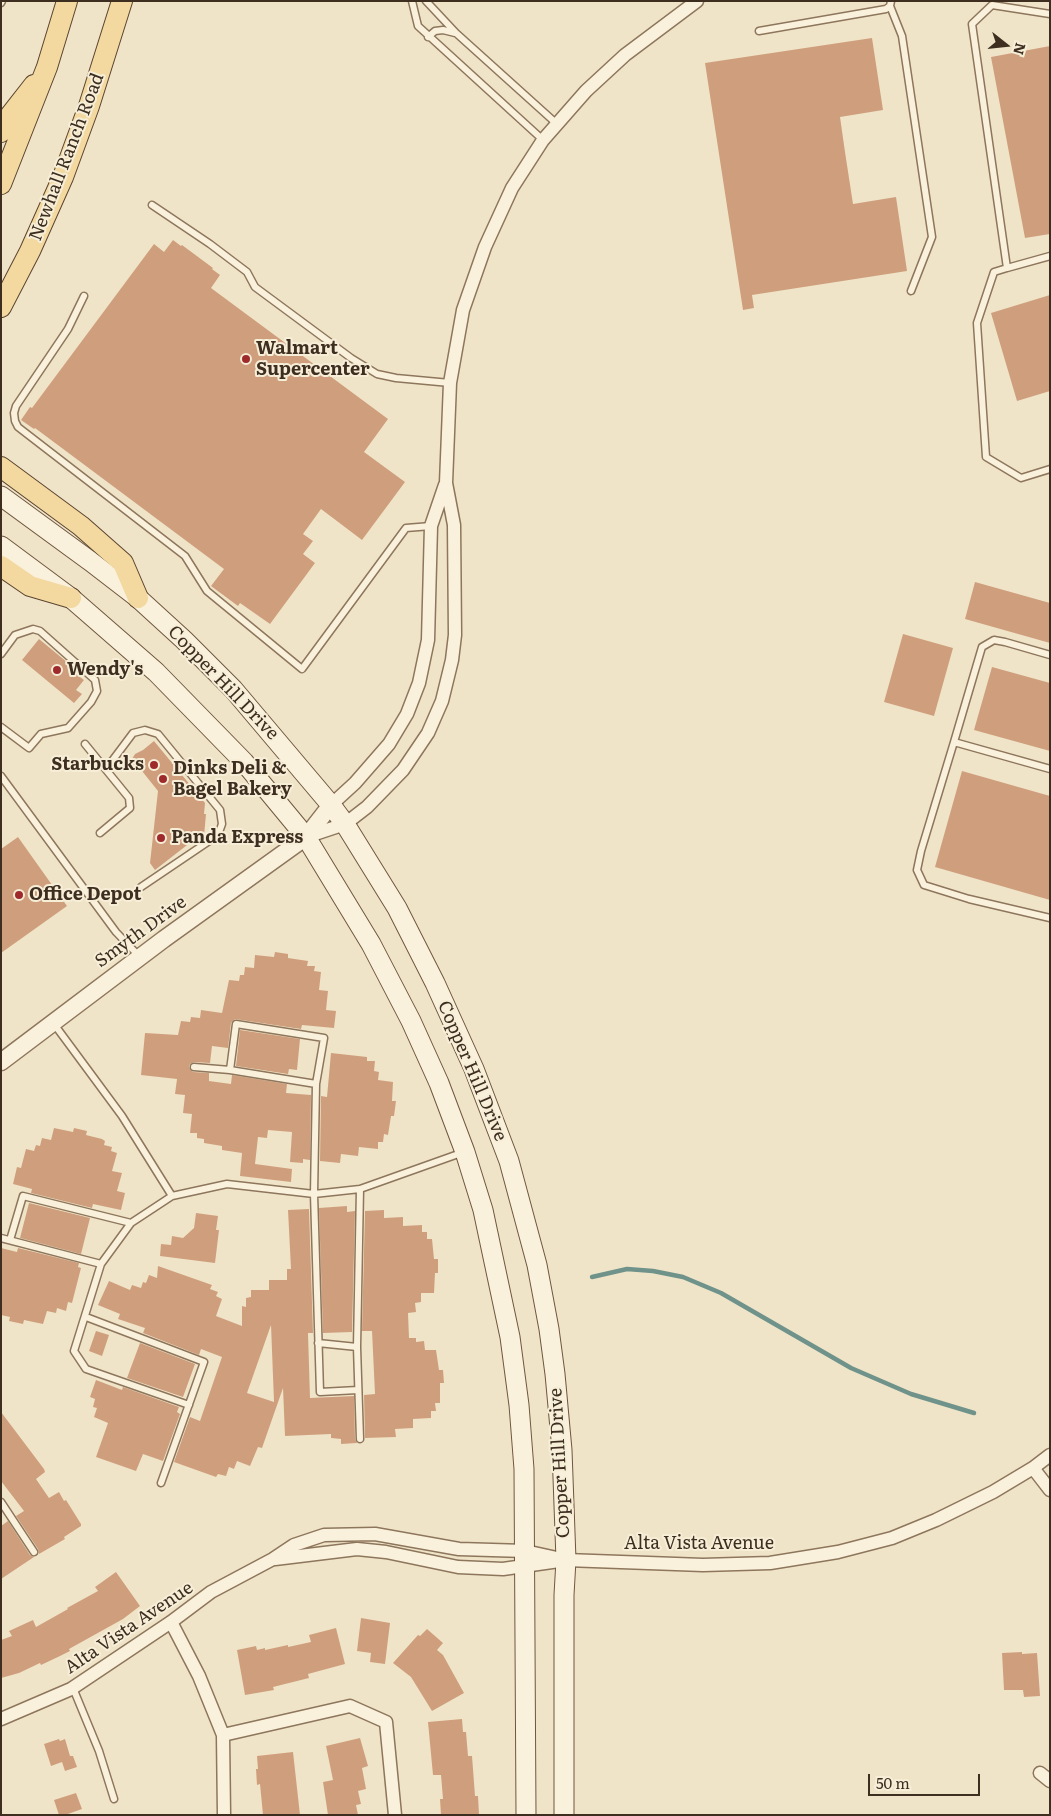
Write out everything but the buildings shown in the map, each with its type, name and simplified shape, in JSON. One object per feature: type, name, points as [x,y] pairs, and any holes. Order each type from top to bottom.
[{"type":"main road","points":[[1,184],[47,68],[67,1]]},
{"type":"main road","name":"Newhall Ranch Road","points":[[1,308],[30,252],[63,177],[89,106],[122,1]]},
{"type":"main road","points":[[1,132],[5,122],[47,68]]},
{"type":"main road","points":[[1,467],[81,526],[123,563],[138,598]]},
{"type":"main road","name":"Copper Hill Drive","points":[[1,496],[138,598],[184,640],[233,689],[331,805],[345,824],[397,908],[435,983],[474,1068],[510,1161],[536,1265],[549,1329],[562,1450],[566,1560],[564,1595],[564,1815]]},
{"type":"main road","name":"Copper Hill Drive","points":[[1,546],[71,598],[156,672],[244,762],[306,837],[371,944],[411,1021],[439,1084],[465,1152],[483,1210],[510,1337],[519,1405],[524,1469],[526,1815]]},
{"type":"main road","points":[[1,566],[30,586],[71,598]]},
{"type":"street","points":[[306,837],[345,824],[367,807],[403,770],[428,733],[442,701],[452,660],[454,635],[454,525],[446,483],[450,382],[463,310],[485,247],[512,188],[543,140],[586,91],[625,55],[692,2]]},
{"type":"street","points":[[331,805],[352,786],[389,744],[407,714],[418,683],[428,640],[431,526],[446,483]]},
{"type":"street","name":"Smyth Drive","points":[[1,1062],[140,957],[306,837],[331,805]]},
{"type":"street","name":"Alta Vista Avenue","points":[[1,1719],[73,1688],[172,1622],[211,1592],[294,1545],[324,1535],[375,1534],[458,1550],[525,1559],[703,1565],[770,1563],[838,1552],[892,1538],[936,1520],[993,1492],[1033,1468],[1050,1455]]},
{"type":"street","points":[[1033,1468],[1050,1490]]},
{"type":"street","name":"Alta Vista Avenue","points":[[272,1559],[357,1549],[386,1552],[458,1567],[503,1569],[525,1559]]},
{"type":"street","points":[[172,1622],[199,1676],[223,1735],[224,1815]]},
{"type":"street","points":[[223,1735],[350,1706],[386,1722],[396,1815]]},
{"type":"lane","points":[[412,1],[418,26],[428,37],[543,140]]},
{"type":"lane","points":[[426,1],[456,33],[557,124]]},
{"type":"lane","points":[[759,31],[886,9],[890,3]]},
{"type":"lane","points":[[890,3],[902,36],[931,221],[932,237],[911,291]]},
{"type":"lane","points":[[1008,268],[972,24],[992,5],[1050,14]]},
{"type":"lane","points":[[428,37],[435,31],[443,30],[456,33]]},
{"type":"lane","points":[[152,205],[247,272],[255,287],[351,358],[377,374],[396,378],[450,382]]},
{"type":"lane","points":[[1050,256],[994,272],[977,323],[986,457],[1022,478],[1050,469]]},
{"type":"lane","points":[[84,296],[68,330],[16,406],[14,413],[18,427],[184,556],[207,591],[302,669],[406,528],[431,526]]},
{"type":"lane","points":[[1,654],[15,635],[33,629],[40,631],[95,680],[97,691],[92,702],[68,728],[40,734],[29,748],[1,727]]},
{"type":"lane","points":[[1050,655],[994,640],[982,647],[917,870],[924,885],[969,899],[1050,918]]},
{"type":"lane","points":[[106,769],[133,733],[145,730],[158,734],[220,810],[222,824],[218,835],[141,887]]},
{"type":"lane","points":[[954,742],[1050,769]]},
{"type":"lane","points":[[85,744],[129,798],[130,808],[100,833]]},
{"type":"lane","points":[[1,776],[116,932],[140,957]]},
{"type":"lane","points":[[53,1023],[122,1116],[172,1196]]},
{"type":"lane","points":[[230,1070],[236,1024],[324,1038],[316,1084],[314,1194],[320,1392],[358,1390]]},
{"type":"lane","points":[[194,1067],[230,1070],[316,1084]]},
{"type":"lane","points":[[190,1405],[86,1369],[74,1351],[101,1264],[131,1223],[172,1196],[227,1184],[314,1194],[360,1189],[465,1152]]},
{"type":"lane","points":[[360,1189],[357,1347],[360,1439]]},
{"type":"lane","points":[[10,1240],[23,1196],[131,1223]]},
{"type":"lane","points":[[1,1238],[101,1264]]},
{"type":"lane","points":[[86,1317],[204,1362],[161,1483]]},
{"type":"lane","points":[[318,1343],[357,1347]]},
{"type":"lane","points":[[1,1502],[34,1552]]},
{"type":"lane","points":[[73,1688],[99,1751],[114,1799]]},
{"type":"waterway","points":[[592,1277],[627,1269],[653,1271],[683,1277],[721,1293],[851,1368],[911,1394],[974,1413]]},
{"type":"place","name":"Walmart Supercenter","points":[[246,359]]},
{"type":"place","name":"Wendy's","points":[[57,670]]},
{"type":"place","name":"Starbucks","points":[[154,765]]},
{"type":"place","name":"Dinks Deli & Bagel Bakery","points":[[163,779]]},
{"type":"place","name":"Panda Express","points":[[161,838]]},
{"type":"place","name":"Office Depot","points":[[19,895]]}]
